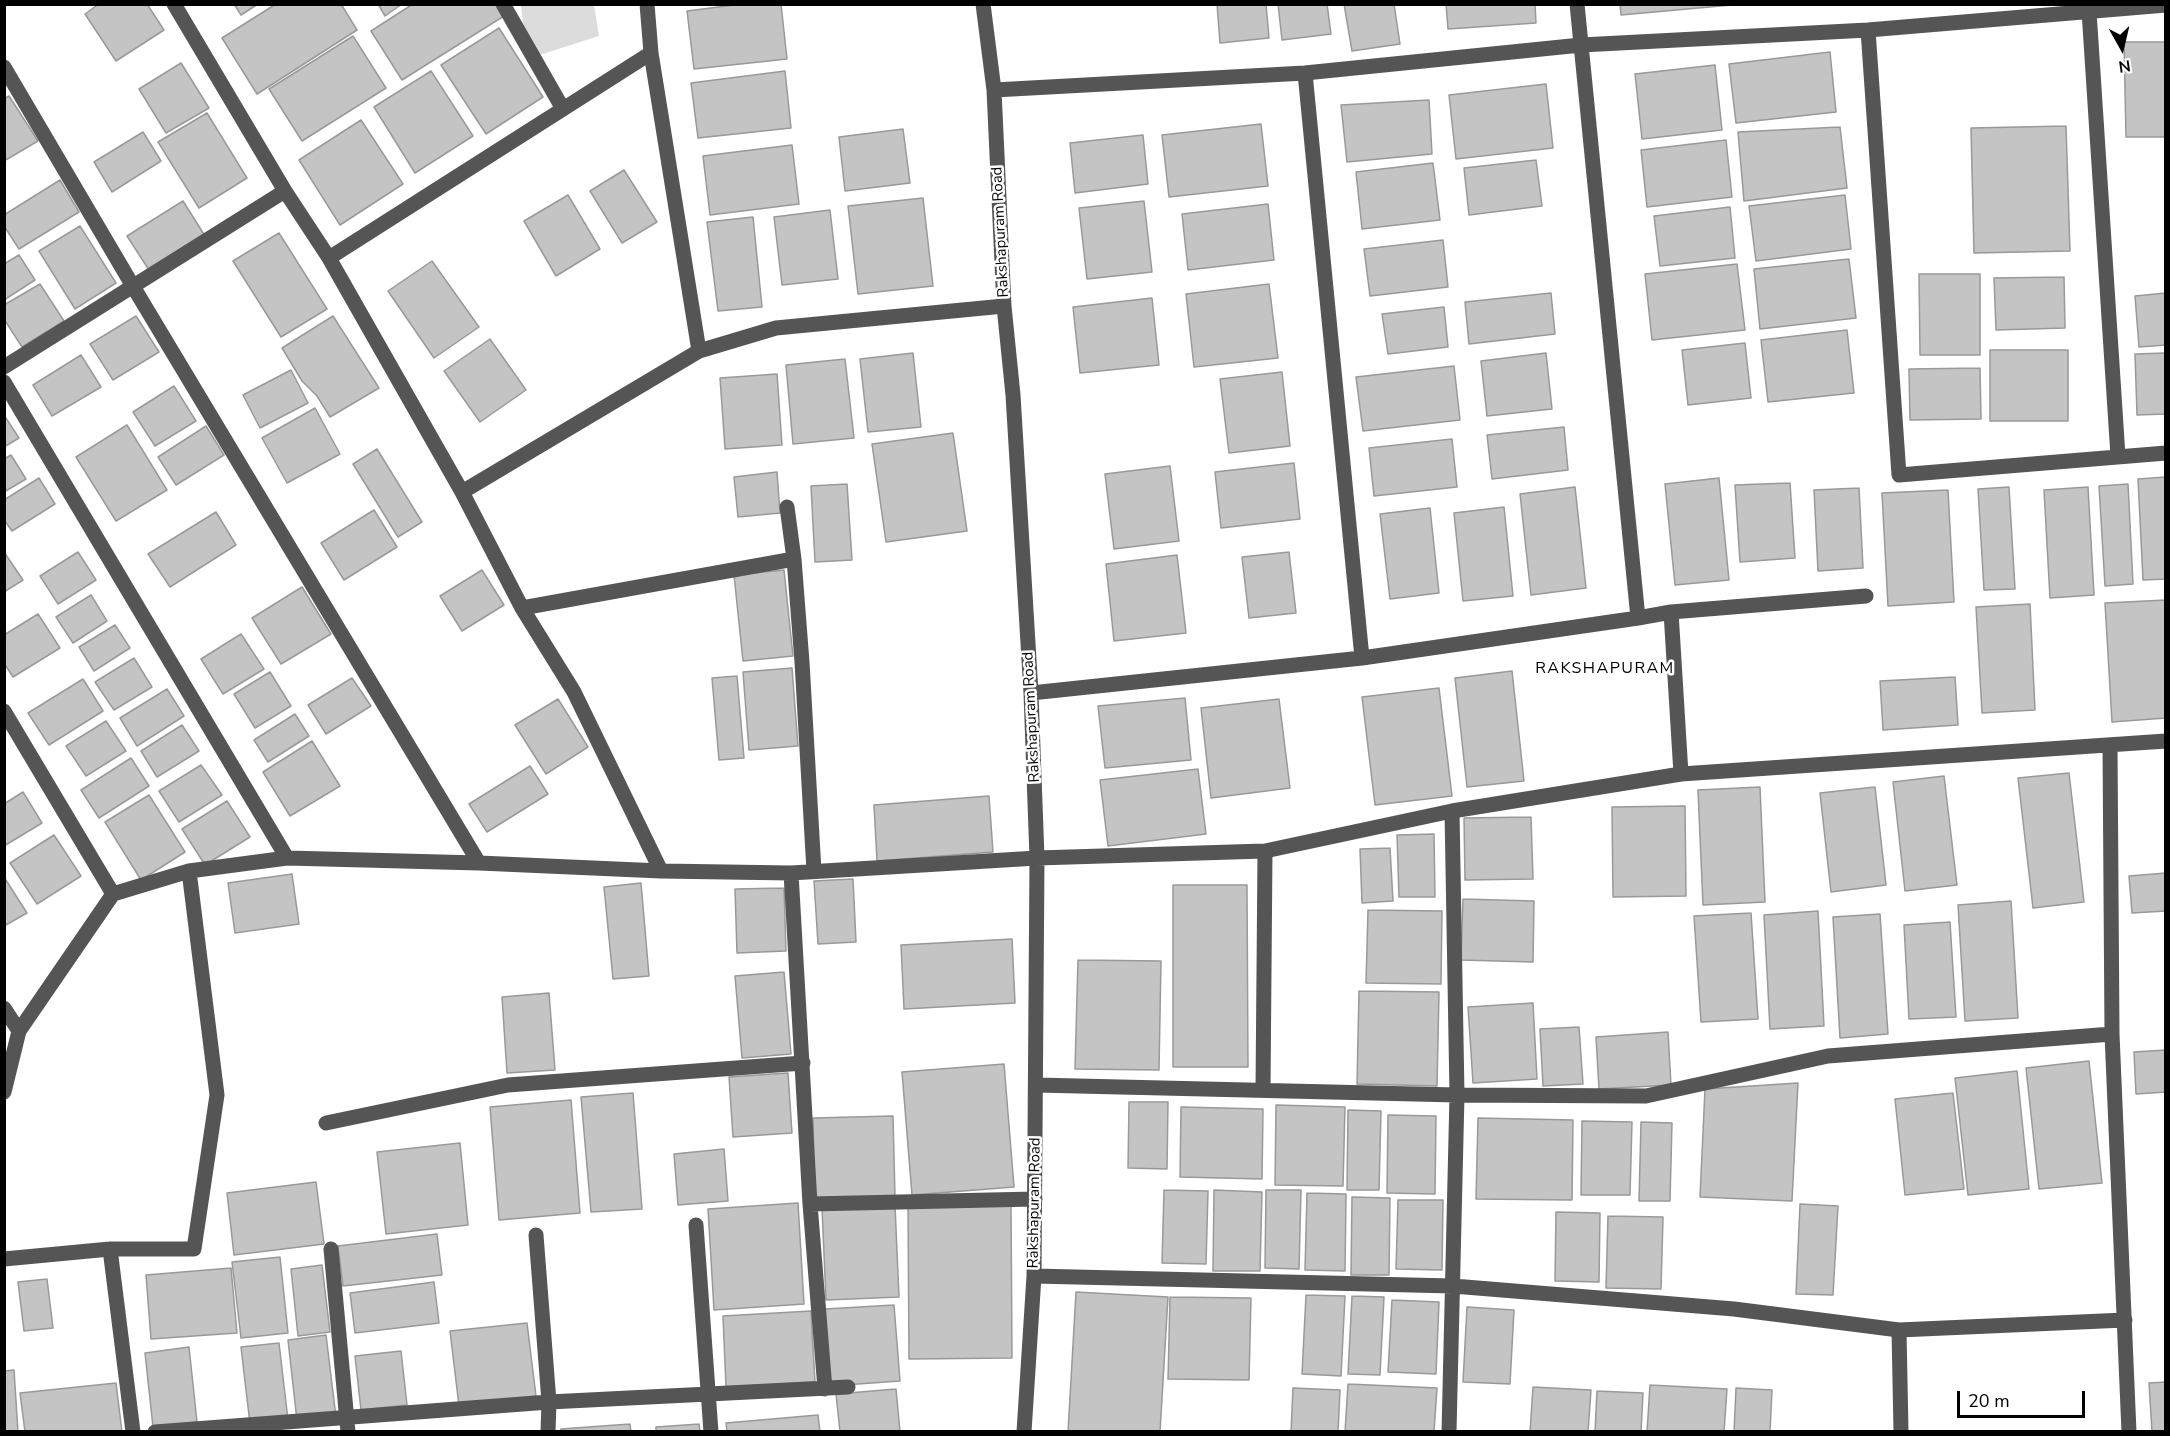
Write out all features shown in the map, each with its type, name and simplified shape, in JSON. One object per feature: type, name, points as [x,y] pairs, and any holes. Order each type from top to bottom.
[{"type":"street","points":[[174,4],[285,191],[329,258],[462,492],[522,608],[574,692],[661,871]]},
{"type":"street","points":[[503,4],[563,109]]},
{"type":"street","points":[[647,4],[651,53],[699,351]]},
{"type":"street","name":"Rakshapuram Road","points":[[983,4],[994,90],[1004,306],[1013,395],[1031,693],[1037,858],[1034,1276],[1024,1431]]},
{"type":"street","points":[[1577,4],[1638,618]]},
{"type":"street","points":[[994,90],[1305,73],[1581,45],[1868,30],[2166,5]]},
{"type":"street","points":[[2089,11],[2118,456]]},
{"type":"street","points":[[1868,30],[1899,474],[2166,453]]},
{"type":"street","points":[[329,258],[651,53]]},
{"type":"street","points":[[4,67],[478,863]]},
{"type":"street","points":[[1305,73],[1362,658]]},
{"type":"street","points":[[4,367],[134,288],[285,191]]},
{"type":"street","points":[[462,492],[699,351],[776,328],[1004,306]]},
{"type":"street","points":[[4,382],[286,858]]},
{"type":"street","points":[[787,507],[794,559],[802,662],[814,871]]},
{"type":"street","points":[[522,608],[794,559]]},
{"type":"street","points":[[1031,693],[1362,658],[1671,612],[1866,596]]},
{"type":"street","points":[[1671,612],[1681,774]]},
{"type":"street","points":[[4,711],[113,894]]},
{"type":"street","points":[[4,1092],[19,1031],[113,894],[189,871],[286,858],[661,871],[790,873],[1037,858],[1265,851],[1452,811],[1681,774],[2166,741]]},
{"type":"street","points":[[2110,745],[2112,1034],[2129,1431]]},
{"type":"street","points":[[1449,1431],[1457,1095],[1452,811]]},
{"type":"street","points":[[1263,1090],[1265,851]]},
{"type":"street","points":[[4,1259],[110,1249],[194,1249],[217,1095],[189,871]]},
{"type":"street","points":[[790,873],[810,1204],[825,1389]]},
{"type":"street","points":[[4,1008],[19,1031]]},
{"type":"street","points":[[1036,1085],[1457,1095],[1646,1095],[1828,1056],[2112,1034]]},
{"type":"street","points":[[326,1123],[508,1085],[803,1063]]},
{"type":"street","points":[[810,1204],[1035,1199]]},
{"type":"street","points":[[696,1225],[711,1431]]},
{"type":"street","points":[[536,1235],[549,1402],[548,1431]]},
{"type":"street","points":[[110,1249],[133,1431]]},
{"type":"street","points":[[331,1249],[348,1425]]},
{"type":"street","points":[[1034,1276],[1453,1286],[1734,1309],[1899,1330],[2125,1320]]},
{"type":"street","points":[[1899,1330],[1901,1431]]},
{"type":"street","points":[[154,1431],[348,1425],[549,1402],[848,1387]]},
{"type":"shaded area","points":[[521,5],[594,5],[599,36],[527,59]]},
{"type":"building","points":[[99,4],[147,4],[164,30],[116,61],[85,14]]},
{"type":"building","points":[[234,4],[258,4],[241,15]]},
{"type":"building","points":[[276,4],[341,4],[357,30],[257,94],[222,38]]},
{"type":"building","points":[[378,4],[402,4],[385,16]]},
{"type":"building","points":[[413,4],[496,4],[504,16],[402,80],[371,31]]},
{"type":"building","points":[[742,4],[781,4],[787,59],[694,69],[687,11]]},
{"type":"building","points":[[1217,4],[1266,4],[1269,38],[1220,43]]},
{"type":"building","points":[[1278,4],[1327,4],[1331,34],[1282,40]]},
{"type":"building","points":[[1344,4],[1394,4],[1400,44],[1352,51]]},
{"type":"building","points":[[1446,4],[1535,4],[1536,23],[1448,29]]},
{"type":"building","points":[[1620,4],[1732,4],[1732,5],[1621,15]]},
{"type":"building","points":[[499,28],[543,97],[486,134],[441,65]]},
{"type":"building","points":[[353,36],[386,88],[302,141],[269,89]]},
{"type":"building","points":[[2124,42],[2166,42],[2166,137],[2126,137]]},
{"type":"building","points":[[1830,52],[1836,112],[1736,123],[1729,64]]},
{"type":"building","points":[[181,63],[209,108],[166,133],[139,89]]},
{"type":"building","points":[[1715,65],[1722,130],[1642,139],[1635,74]]},
{"type":"building","points":[[431,71],[473,136],[415,173],[374,107]]},
{"type":"building","points":[[785,71],[791,128],[698,138],[691,83]]},
{"type":"building","points":[[1546,84],[1553,148],[1456,159],[1449,95]]},
{"type":"building","points":[[9,96],[38,141],[4,161],[4,99]]},
{"type":"building","points":[[1429,100],[1432,154],[1347,162],[1341,105]]},
{"type":"building","points":[[207,113],[247,178],[199,208],[158,142]]},
{"type":"building","points":[[361,120],[403,184],[340,225],[299,160]]},
{"type":"building","points":[[1261,124],[1268,186],[1169,197],[1162,135]]},
{"type":"building","points":[[2066,126],[2070,251],[1974,253],[1971,128]]},
{"type":"building","points":[[1840,127],[1847,188],[1744,201],[1738,132]]},
{"type":"building","points":[[903,129],[910,183],[845,191],[839,137]]},
{"type":"building","points":[[143,132],[161,161],[112,192],[94,162]]},
{"type":"building","points":[[1143,135],[1148,184],[1075,193],[1070,143]]},
{"type":"building","points":[[1726,140],[1732,197],[1647,207],[1641,150]]},
{"type":"building","points":[[792,145],[799,204],[710,215],[703,156]]},
{"type":"building","points":[[1536,160],[1542,206],[1469,215],[1464,168]]},
{"type":"building","points":[[1433,163],[1440,220],[1362,229],[1356,172]]},
{"type":"building","points":[[624,170],[657,222],[622,243],[590,191]]},
{"type":"building","points":[[60,180],[79,212],[19,249],[4,226],[4,215]]},
{"type":"building","points":[[568,195],[600,249],[556,276],[524,221]]},
{"type":"building","points":[[1845,195],[1851,249],[1756,261],[1749,206]]},
{"type":"building","points":[[923,198],[933,286],[858,294],[848,206]]},
{"type":"building","points":[[183,201],[205,236],[149,270],[127,236]]},
{"type":"building","points":[[1144,201],[1152,272],[1087,279],[1079,208]]},
{"type":"building","points":[[1268,204],[1274,260],[1188,270],[1182,214]]},
{"type":"building","points":[[1730,207],[1735,258],[1660,266],[1654,216]]},
{"type":"building","points":[[830,210],[838,279],[782,285],[774,217]]},
{"type":"building","points":[[753,217],[762,307],[718,311],[707,222]]},
{"type":"building","points":[[80,226],[116,283],[75,309],[39,251]]},
{"type":"building","points":[[279,233],[327,309],[281,337],[233,261]]},
{"type":"building","points":[[1443,240],[1448,287],[1370,296],[1364,249]]},
{"type":"building","points":[[19,255],[35,280],[4,300],[4,264]]},
{"type":"building","points":[[1849,259],[1856,318],[1760,329],[1754,269]]},
{"type":"building","points":[[432,261],[479,327],[434,358],[388,291]]},
{"type":"building","points":[[1737,264],[1745,330],[1652,340],[1645,274]]},
{"type":"building","points":[[1919,274],[1980,274],[1980,355],[1920,355]]},
{"type":"building","points":[[2064,277],[2065,328],[1996,330],[1994,278]]},
{"type":"building","points":[[40,284],[64,321],[22,347],[4,319],[4,305]]},
{"type":"building","points":[[1269,284],[1278,358],[1194,367],[1186,294]]},
{"type":"building","points":[[1551,293],[1555,334],[1469,344],[1465,302]]},
{"type":"building","points":[[2166,293],[2166,345],[2139,347],[2135,296]]},
{"type":"building","points":[[1152,298],[1159,365],[1080,373],[1073,307]]},
{"type":"building","points":[[1444,307],[1448,347],[1388,354],[1382,314]]},
{"type":"building","points":[[136,316],[159,352],[113,380],[90,344]]},
{"type":"building","points":[[333,316],[379,388],[330,417],[317,396],[302,381],[282,348]]},
{"type":"building","points":[[1847,330],[1854,393],[1768,402],[1761,340]]},
{"type":"building","points":[[490,339],[526,390],[480,422],[444,371]]},
{"type":"building","points":[[1745,343],[1751,398],[1688,405],[1682,350]]},
{"type":"building","points":[[1990,350],[2068,350],[2068,421],[1990,421]]},
{"type":"building","points":[[913,353],[921,427],[868,432],[860,359]]},
{"type":"building","points":[[1546,353],[1552,409],[1487,416],[1481,361]]},
{"type":"building","points":[[2166,353],[2166,414],[2137,415],[2135,354]]},
{"type":"building","points":[[81,355],[101,387],[52,416],[33,385]]},
{"type":"building","points":[[845,359],[854,438],[793,444],[786,365]]},
{"type":"building","points":[[1454,366],[1460,420],[1363,431],[1356,377]]},
{"type":"building","points":[[1980,368],[1981,419],[1910,420],[1909,369]]},
{"type":"building","points":[[291,370],[308,403],[260,428],[243,395]]},
{"type":"building","points":[[1282,372],[1290,446],[1229,453],[1220,379]]},
{"type":"building","points":[[777,374],[782,445],[725,449],[720,378]]},
{"type":"building","points":[[174,386],[196,421],[155,446],[133,412]]},
{"type":"building","points":[[315,408],[340,454],[287,483],[262,438]]},
{"type":"building","points":[[4,415],[19,438],[4,447]]},
{"type":"building","points":[[127,425],[167,490],[116,521],[76,457]]},
{"type":"building","points":[[206,426],[224,455],[176,485],[158,457]]},
{"type":"building","points":[[1564,427],[1568,470],[1492,479],[1487,435]]},
{"type":"building","points":[[953,433],[967,531],[886,542],[872,444]]},
{"type":"building","points":[[1452,439],[1457,487],[1374,496],[1369,448]]},
{"type":"building","points":[[377,449],[422,522],[398,537],[353,464]]},
{"type":"building","points":[[11,455],[26,479],[4,492],[4,459]]},
{"type":"building","points":[[1294,463],[1300,519],[1221,528],[1215,472]]},
{"type":"building","points":[[1170,466],[1179,541],[1114,549],[1105,474]]},
{"type":"building","points":[[777,472],[780,513],[738,517],[734,477]]},
{"type":"building","points":[[2166,477],[2166,579],[2143,580],[2138,479]]},
{"type":"building","points":[[39,478],[55,504],[12,531],[4,520],[4,500]]},
{"type":"building","points":[[1719,478],[1729,580],[1675,585],[1665,484]]},
{"type":"building","points":[[1790,483],[1795,558],[1740,562],[1735,485]]},
{"type":"building","points":[[847,484],[852,560],[815,562],[811,486]]},
{"type":"building","points":[[2128,484],[2133,584],[2105,586],[2099,486]]},
{"type":"building","points":[[1575,487],[1586,588],[1531,595],[1520,494]]},
{"type":"building","points":[[2009,487],[2015,589],[1984,590],[1978,489]]},
{"type":"building","points":[[2088,487],[2094,595],[2050,598],[2044,490]]},
{"type":"building","points":[[1859,488],[1863,568],[1818,571],[1814,490]]},
{"type":"building","points":[[1948,490],[1954,602],[1888,606],[1882,493]]},
{"type":"building","points":[[1504,507],[1513,596],[1463,601],[1454,513]]},
{"type":"building","points":[[1430,508],[1439,593],[1390,599],[1380,514]]},
{"type":"building","points":[[374,510],[397,547],[344,580],[321,543]]},
{"type":"building","points":[[216,512],[236,545],[170,587],[148,554]]},
{"type":"building","points":[[4,552],[23,580],[4,592]]},
{"type":"building","points":[[78,552],[96,580],[58,604],[40,576]]},
{"type":"building","points":[[1289,552],[1296,613],[1249,618],[1242,557]]},
{"type":"building","points":[[1177,555],[1186,633],[1114,641],[1106,564]]},
{"type":"building","points":[[482,570],[504,605],[462,631],[440,596]]},
{"type":"building","points":[[784,570],[793,656],[743,661],[734,575]]},
{"type":"building","points":[[302,587],[331,634],[281,664],[252,618]]},
{"type":"building","points":[[91,595],[107,621],[73,643],[56,617]]},
{"type":"building","points":[[2166,600],[2166,718],[2112,722],[2105,603]]},
{"type":"building","points":[[2030,604],[2035,710],[1982,713],[1976,607]]},
{"type":"building","points":[[38,614],[60,648],[13,677],[4,663],[4,635]]},
{"type":"building","points":[[115,625],[130,648],[94,671],[79,647]]},
{"type":"building","points":[[241,634],[264,669],[223,694],[201,659]]},
{"type":"building","points":[[134,658],[152,687],[114,710],[95,682]]},
{"type":"building","points":[[792,668],[798,746],[749,750],[743,672]]},
{"type":"building","points":[[1512,671],[1524,781],[1467,787],[1455,678]]},
{"type":"building","points":[[270,672],[291,706],[255,728],[234,694]]},
{"type":"building","points":[[737,676],[744,758],[719,760],[712,678]]},
{"type":"building","points":[[1955,677],[1958,725],[1883,730],[1880,681]]},
{"type":"building","points":[[352,678],[371,706],[326,734],[308,705]]},
{"type":"building","points":[[83,679],[103,711],[49,745],[28,713]]},
{"type":"building","points":[[1439,688],[1452,796],[1375,805],[1362,697]]},
{"type":"building","points":[[167,689],[184,716],[137,746],[120,718]]},
{"type":"building","points":[[1185,698],[1191,760],[1105,768],[1098,706]]},
{"type":"building","points":[[558,699],[588,747],[546,774],[515,725]]},
{"type":"building","points":[[1279,699],[1290,788],[1211,798],[1201,708]]},
{"type":"building","points":[[295,714],[309,736],[268,762],[254,740]]},
{"type":"building","points":[[106,721],[126,751],[86,776],[66,746]]},
{"type":"building","points":[[182,725],[199,751],[157,777],[141,751]]},
{"type":"building","points":[[312,741],[340,786],[290,816],[263,772]]},
{"type":"building","points":[[131,758],[149,786],[99,818],[81,790]]},
{"type":"building","points":[[201,765],[222,795],[179,822],[159,791]]},
{"type":"building","points":[[530,766],[548,794],[487,832],[469,804]]},
{"type":"building","points":[[1198,769],[1206,834],[1108,846],[1100,780]]},
{"type":"building","points":[[2069,773],[2084,902],[2033,908],[2018,778]]},
{"type":"building","points":[[1944,776],[1957,885],[1905,891],[1893,782]]},
{"type":"building","points":[[1760,787],[1765,902],[1703,905],[1698,790]]},
{"type":"building","points":[[1875,787],[1886,885],[1831,892],[1820,793]]},
{"type":"building","points":[[23,792],[42,823],[4,846],[4,804]]},
{"type":"building","points":[[149,795],[185,852],[141,880],[105,822]]},
{"type":"building","points":[[989,796],[993,852],[877,861],[874,805]]},
{"type":"building","points":[[227,801],[250,837],[205,865],[182,829]]},
{"type":"building","points":[[1685,806],[1686,896],[1613,897],[1612,807]]},
{"type":"building","points":[[1531,817],[1533,879],[1465,880],[1464,818]]},
{"type":"building","points":[[1434,834],[1435,897],[1399,897],[1397,835]]},
{"type":"building","points":[[54,835],[81,876],[37,904],[10,863]]},
{"type":"building","points":[[1390,848],[1393,901],[1362,903],[1360,849]]},
{"type":"building","points":[[2166,873],[2166,911],[2132,913],[2129,876]]},
{"type":"building","points":[[292,874],[299,924],[235,933],[228,883]]},
{"type":"building","points":[[4,877],[27,913],[4,926]]},
{"type":"building","points":[[853,879],[856,942],[818,944],[814,881]]},
{"type":"building","points":[[641,883],[649,976],[613,979],[604,887]]},
{"type":"building","points":[[1173,885],[1247,885],[1248,1067],[1173,1067]]},
{"type":"building","points":[[784,888],[786,951],[737,953],[735,889]]},
{"type":"building","points":[[1463,899],[1534,901],[1533,962],[1461,960]]},
{"type":"building","points":[[2011,901],[2018,1018],[1965,1021],[1958,905]]},
{"type":"building","points":[[1368,910],[1442,911],[1441,984],[1366,983]]},
{"type":"building","points":[[1818,911],[1824,1026],[1770,1029],[1764,915]]},
{"type":"building","points":[[1751,913],[1758,1019],[1701,1022],[1694,916]]},
{"type":"building","points":[[1880,914],[1888,1034],[1840,1038],[1833,917]]},
{"type":"building","points":[[1950,922],[1956,1017],[1909,1019],[1904,925]]},
{"type":"building","points":[[1012,939],[1015,1003],[904,1009],[901,945]]},
{"type":"building","points":[[1078,960],[1161,961],[1159,1070],[1075,1069]]},
{"type":"building","points":[[784,972],[791,1054],[742,1058],[735,976]]},
{"type":"building","points":[[1359,991],[1439,992],[1437,1086],[1357,1084]]},
{"type":"building","points":[[549,993],[555,1070],[507,1073],[502,997]]},
{"type":"building","points":[[1533,1003],[1537,1079],[1473,1083],[1468,1007]]},
{"type":"building","points":[[1579,1027],[1583,1084],[1543,1086],[1540,1029]]},
{"type":"building","points":[[1668,1032],[1671,1085],[1599,1089],[1596,1037]]},
{"type":"building","points":[[2166,1050],[2166,1092],[2136,1094],[2134,1052]]},
{"type":"building","points":[[2089,1061],[2102,1183],[2039,1189],[2026,1068]]},
{"type":"building","points":[[1004,1064],[1014,1187],[912,1195],[902,1072]]},
{"type":"building","points":[[2017,1071],[2029,1189],[1968,1195],[1955,1078]]},
{"type":"building","points":[[788,1073],[792,1133],[733,1137],[729,1077]]},
{"type":"building","points":[[1798,1083],[1792,1201],[1700,1197],[1705,1089]]},
{"type":"building","points":[[633,1093],[642,1209],[591,1212],[581,1097]]},
{"type":"building","points":[[1953,1093],[1964,1189],[1905,1195],[1895,1099]]},
{"type":"building","points":[[571,1100],[580,1213],[499,1220],[490,1107]]},
{"type":"building","points":[[1129,1102],[1168,1102],[1167,1169],[1128,1168]]},
{"type":"building","points":[[1276,1105],[1345,1107],[1343,1186],[1275,1185]]},
{"type":"building","points":[[1181,1107],[1263,1109],[1262,1179],[1180,1177]]},
{"type":"building","points":[[1348,1110],[1381,1111],[1379,1190],[1347,1190]]},
{"type":"building","points":[[1388,1115],[1436,1116],[1435,1194],[1387,1193]]},
{"type":"building","points":[[893,1116],[895,1197],[815,1199],[813,1118]]},
{"type":"building","points":[[1478,1118],[1573,1120],[1572,1200],[1476,1199]]},
{"type":"building","points":[[1582,1121],[1632,1122],[1630,1195],[1581,1195]]},
{"type":"building","points":[[1641,1122],[1672,1123],[1670,1201],[1639,1201]]},
{"type":"building","points":[[460,1143],[468,1225],[386,1234],[377,1152]]},
{"type":"building","points":[[724,1149],[728,1201],[678,1205],[674,1154]]},
{"type":"building","points":[[316,1182],[324,1244],[234,1255],[227,1193]]},
{"type":"building","points":[[1164,1190],[1208,1191],[1206,1264],[1162,1263]]},
{"type":"building","points":[[1214,1190],[1262,1192],[1260,1271],[1213,1271]]},
{"type":"building","points":[[1266,1190],[1301,1190],[1299,1269],[1265,1268]]},
{"type":"building","points":[[1307,1193],[1346,1194],[1345,1271],[1305,1270]]},
{"type":"building","points":[[1352,1197],[1390,1198],[1389,1275],[1351,1275]]},
{"type":"building","points":[[1398,1200],[1443,1200],[1442,1270],[1396,1269]]},
{"type":"building","points":[[798,1203],[804,1304],[714,1310],[708,1209]]},
{"type":"building","points":[[1011,1204],[1012,1358],[909,1359],[908,1205]]},
{"type":"building","points":[[1800,1204],[1838,1206],[1833,1295],[1796,1294]]},
{"type":"building","points":[[895,1205],[899,1297],[826,1300],[822,1208]]},
{"type":"building","points":[[1556,1212],[1600,1213],[1599,1282],[1555,1281]]},
{"type":"building","points":[[1608,1216],[1663,1217],[1661,1289],[1606,1288]]},
{"type":"building","points":[[437,1234],[442,1275],[343,1286],[338,1246]]},
{"type":"building","points":[[280,1257],[288,1333],[241,1338],[232,1262]]},
{"type":"building","points":[[322,1265],[330,1332],[298,1336],[291,1269]]},
{"type":"building","points":[[231,1268],[237,1333],[151,1339],[146,1275]]},
{"type":"building","points":[[47,1279],[53,1328],[24,1331],[18,1282]]},
{"type":"building","points":[[434,1282],[439,1323],[355,1333],[350,1293]]},
{"type":"building","points":[[1076,1292],[1168,1297],[1160,1432],[1068,1432]]},
{"type":"building","points":[[1306,1295],[1345,1296],[1341,1376],[1302,1374]]},
{"type":"building","points":[[1352,1296],[1384,1297],[1380,1375],[1348,1374]]},
{"type":"building","points":[[1170,1297],[1251,1298],[1249,1380],[1168,1379]]},
{"type":"building","points":[[1392,1300],[1439,1302],[1436,1374],[1388,1372]]},
{"type":"building","points":[[894,1305],[900,1381],[830,1386],[825,1309]]},
{"type":"building","points":[[1467,1307],[1514,1310],[1510,1384],[1463,1382]]},
{"type":"building","points":[[811,1311],[815,1382],[726,1387],[723,1316]]},
{"type":"building","points":[[527,1323],[536,1396],[459,1406],[450,1331]]},
{"type":"building","points":[[326,1335],[336,1417],[297,1421],[288,1340]]},
{"type":"building","points":[[279,1343],[288,1420],[250,1424],[241,1347]]},
{"type":"building","points":[[189,1347],[197,1422],[153,1427],[145,1353]]},
{"type":"building","points":[[401,1351],[407,1405],[361,1410],[355,1356]]},
{"type":"building","points":[[14,1370],[18,1432],[4,1432],[4,1371]]},
{"type":"building","points":[[2166,1382],[2166,1432],[2152,1432],[2149,1383]]},
{"type":"building","points":[[116,1383],[122,1432],[25,1432],[20,1393]]},
{"type":"building","points":[[1348,1384],[1437,1388],[1434,1432],[1345,1432]]},
{"type":"building","points":[[1650,1385],[1727,1389],[1724,1432],[1647,1432]]},
{"type":"building","points":[[1533,1387],[1591,1390],[1588,1432],[1530,1432]]},
{"type":"building","points":[[1293,1388],[1340,1390],[1338,1432],[1291,1432]]},
{"type":"building","points":[[1736,1388],[1772,1390],[1770,1432],[1734,1432]]},
{"type":"building","points":[[896,1389],[900,1432],[840,1432],[836,1394]]},
{"type":"building","points":[[1597,1391],[1643,1393],[1641,1432],[1595,1432]]},
{"type":"building","points":[[818,1415],[820,1432],[727,1432],[726,1423]]},
{"type":"building","points":[[630,1424],[631,1432],[561,1432],[561,1429]]},
{"type":"building","points":[[699,1424],[700,1432],[656,1432],[656,1427]]},
{"type":"district","name":"RAKSHAPURAM","points":[[1605,669]]}]
